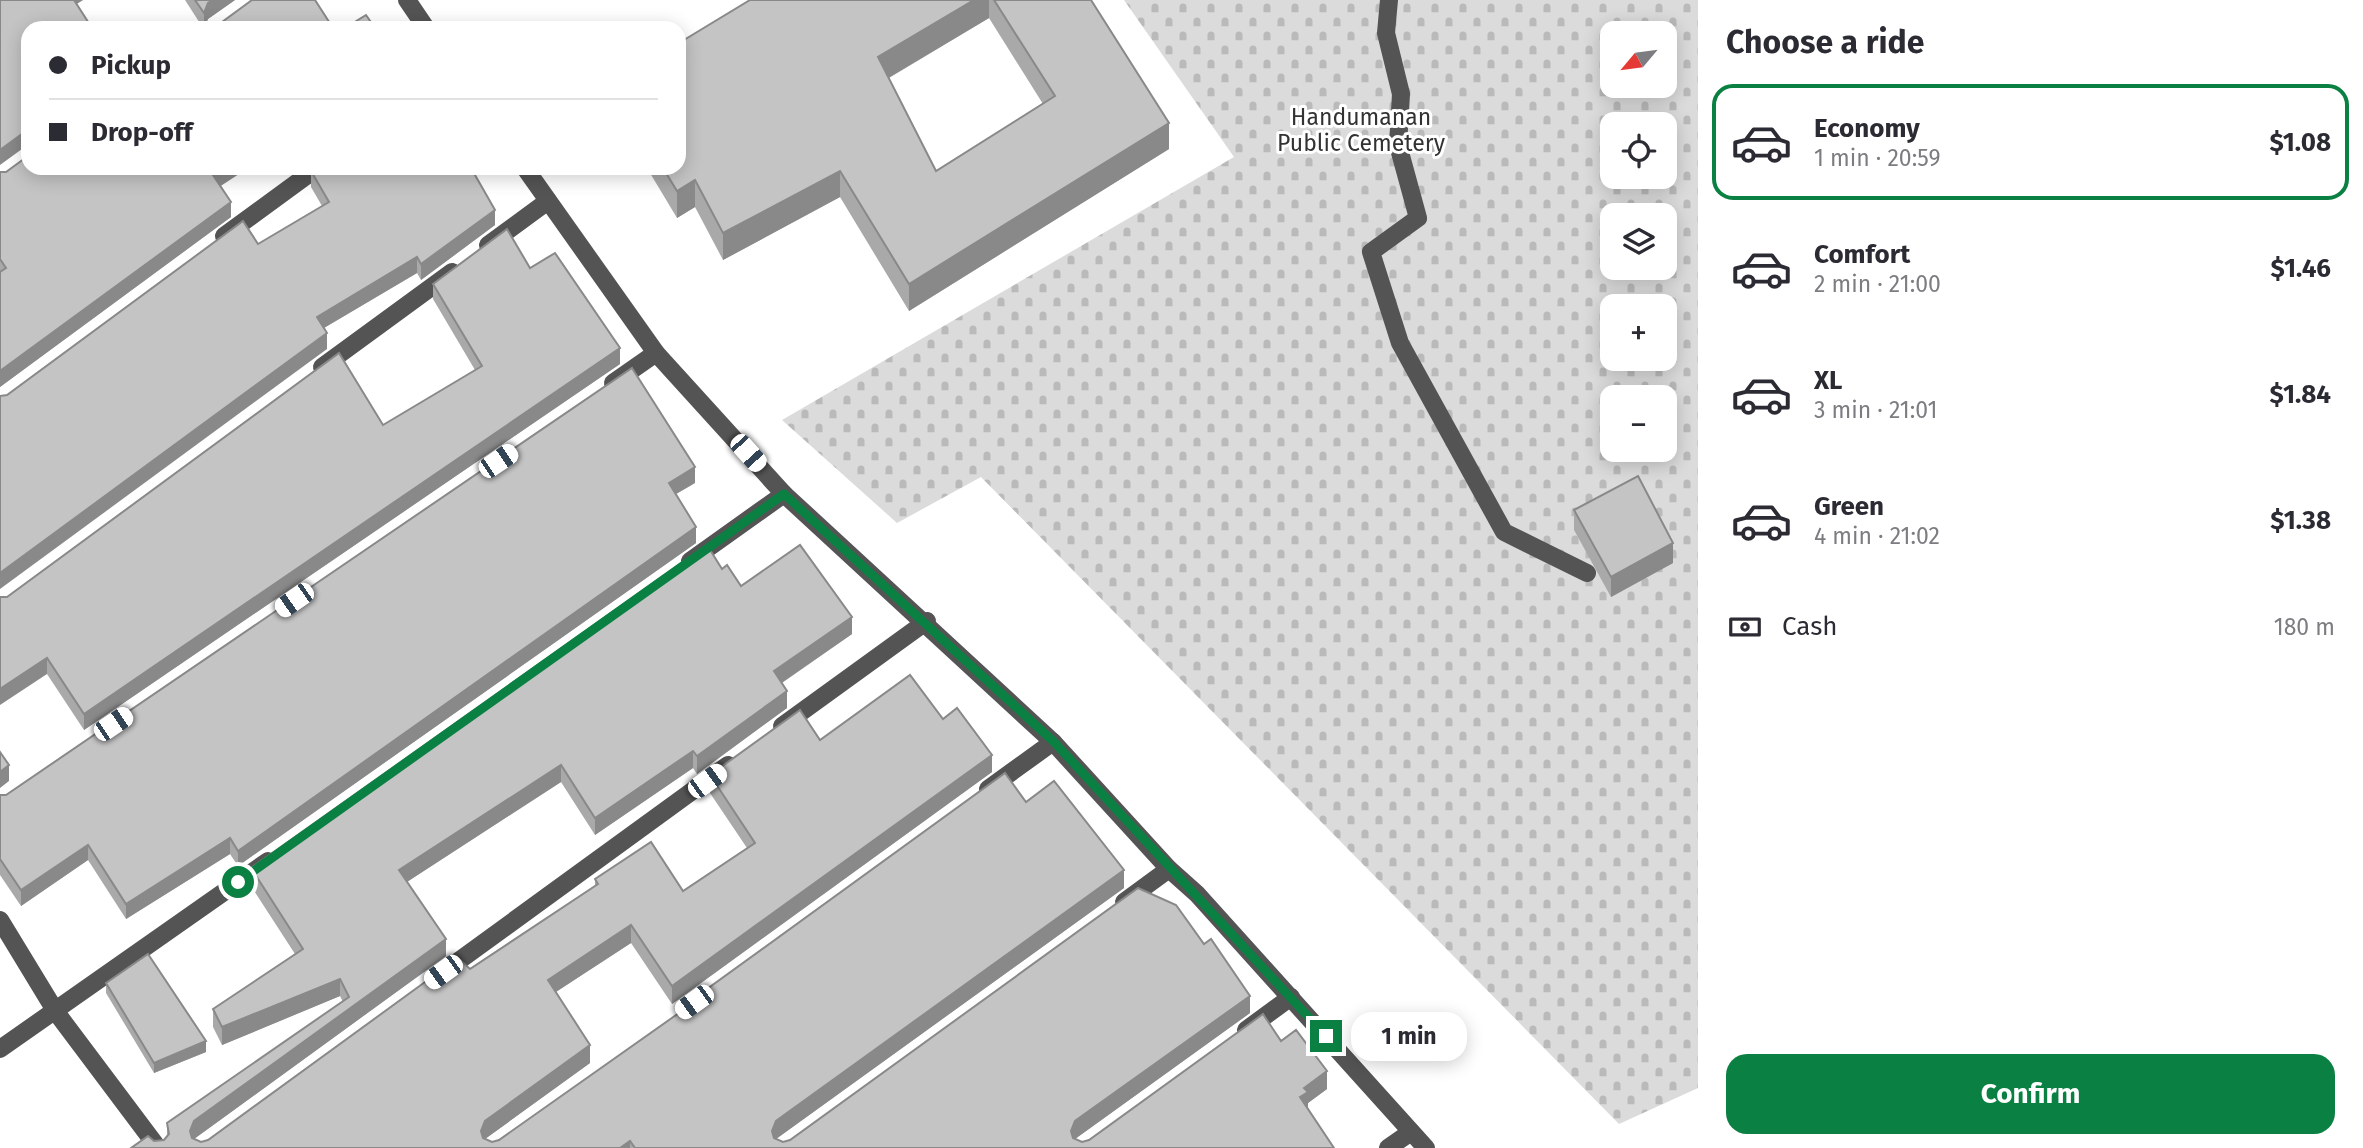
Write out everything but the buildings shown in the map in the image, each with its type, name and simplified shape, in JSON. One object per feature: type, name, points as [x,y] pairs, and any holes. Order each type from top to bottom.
[{"type":"street","points":[[407,0],[421,21]]},
{"type":"street","points":[[1389,0],[1386,33],[1401,94],[1398,145],[1418,218],[1371,252],[1400,343],[1504,532],[1587,573]]},
{"type":"street","points":[[208,248],[307,175]]},
{"type":"street","points":[[529,175],[656,353],[784,494],[926,621],[1054,742],[1169,869],[1197,894],[1292,997],[1426,1148]]},
{"type":"street","points":[[302,382],[548,201]]},
{"type":"street","points":[[599,392],[656,353]]},
{"type":"street","points":[[670,575],[784,494]]},
{"type":"street","points":[[770,735],[926,621]]},
{"type":"street","points":[[975,799],[1054,742]]},
{"type":"street","points":[[424,986],[748,751]]},
{"type":"street","points":[[0,1049],[283,850]]},
{"type":"street","points":[[1114,909],[1169,869]]},
{"type":"street","points":[[0,920],[55,1012],[158,1148]]},
{"type":"street","points":[[1237,1037],[1292,997]]},
{"type":"street","points":[[1388,1148],[1411,1132]]},
{"type":"green space","name":"Handumanan Public Cemetery","points":[[1124,0],[1698,0],[1698,1088],[1619,1124],[981,477],[897,523],[782,420],[1234,157]]},
{"type":"route","points":[[238,882],[784,494],[926,621],[1054,742],[1326,1036]]}]
